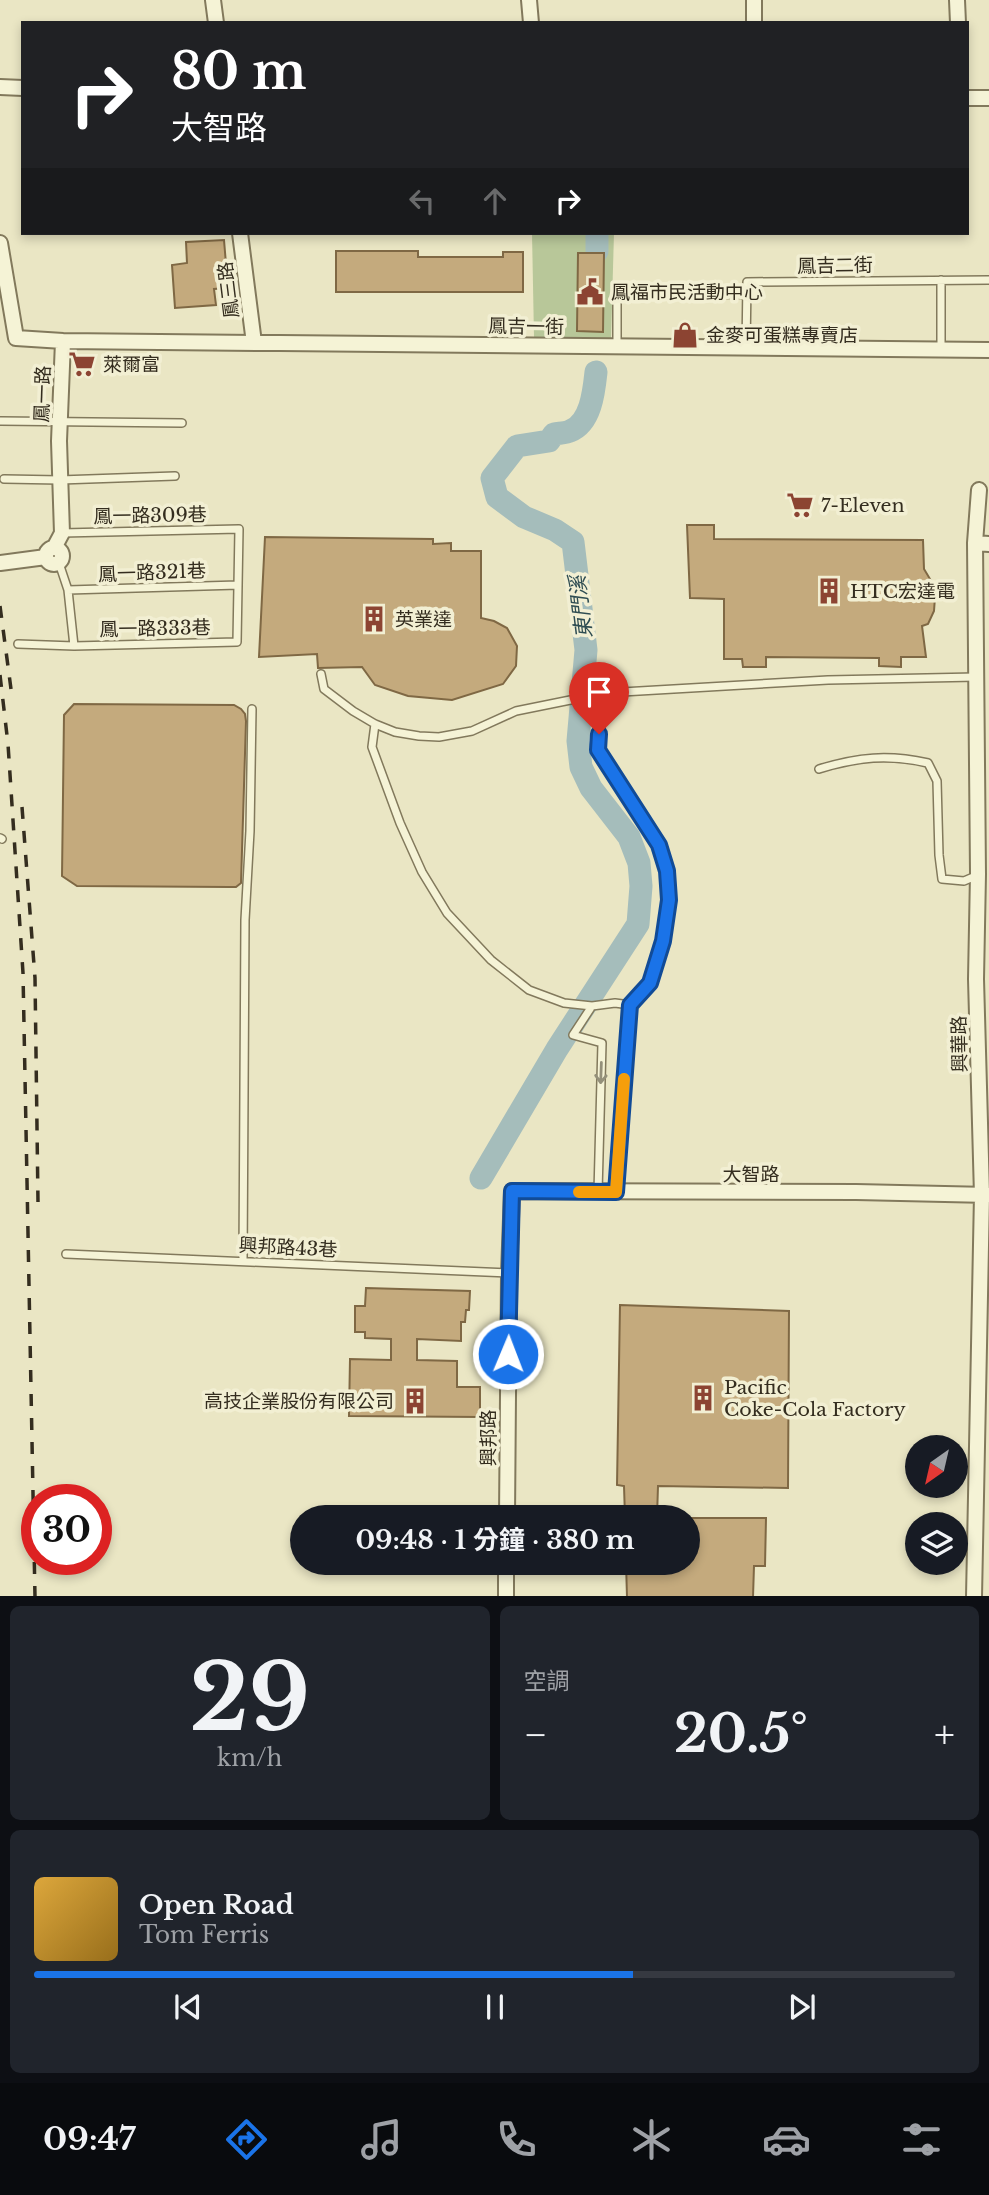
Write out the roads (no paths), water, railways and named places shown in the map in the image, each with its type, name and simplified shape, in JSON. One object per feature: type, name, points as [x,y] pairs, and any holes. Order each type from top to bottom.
[{"type":"street","points":[[213,0],[216,21]]},
{"type":"street","points":[[529,0],[531,21]]},
{"type":"street","points":[[754,0],[754,21]]},
{"type":"street","points":[[957,0],[958,21]]},
{"type":"street","points":[[0,87],[21,88]]},
{"type":"street","points":[[969,98],[989,98]]},
{"type":"street","name":"鳳三路","points":[[240,235],[254,343]]},
{"type":"street","name":"鳳一路","points":[[0,243],[16,338],[63,341],[60,422],[61,533],[53,556]]},
{"type":"street","name":"鳳吉一街","points":[[63,341],[989,350]]},
{"type":"street","name":"興華路","points":[[974,1596],[985,1195],[976,979],[983,677],[979,490]]},
{"type":"street","points":[[0,564],[53,556]]},
{"type":"street","name":"大智路","points":[[512,1191],[985,1195]]},
{"type":"street","name":"興邦路","points":[[507,1505],[512,1191]]},
{"type":"street","points":[[506,1575],[506,1596]]},
{"type":"lane","points":[[941,280],[941,350]]},
{"type":"lane","name":"鳳吉二街","points":[[747,295],[747,282],[989,280]]},
{"type":"lane","points":[[614,346],[617,296],[747,295],[746,348]]},
{"type":"lane","points":[[1,421],[182,424]]},
{"type":"lane","points":[[4,479],[175,476]]},
{"type":"lane","name":"鳳一路309巷","points":[[61,533],[239,529],[238,585]]},
{"type":"lane","points":[[18,644],[74,646],[68,590],[53,556]]},
{"type":"lane","name":"鳳一路321巷","points":[[68,590],[238,585]]},
{"type":"lane","name":"鳳一路333巷","points":[[74,646],[237,642],[238,585]]},
{"type":"lane","points":[[321,674],[324,689],[353,711],[395,732],[419,737],[439,737],[472,731],[516,711],[605,693],[828,680],[983,677]]},
{"type":"lane","points":[[605,693],[598,750],[659,845],[667,871],[669,900],[663,941],[650,983],[630,1005],[616,1192]]},
{"type":"lane","points":[[243,1261],[245,920],[252,709]]},
{"type":"lane","points":[[375,724],[372,747],[400,823],[422,872],[447,913],[491,960],[529,990],[564,1003],[591,1006],[615,1003],[630,1005]]},
{"type":"lane","points":[[819,769],[871,757],[906,758],[928,763],[937,781],[942,879],[964,881],[978,874]]},
{"type":"lane","points":[[591,1006],[573,1035],[602,1043],[598,1192]]},
{"type":"lane","name":"興邦路43巷","points":[[66,1254],[509,1273]]},
{"type":"waterway","name":"東門溪","points":[[597,235],[597,251]]},
{"type":"waterway","name":"東門溪","points":[[481,1178],[557,1049],[638,924],[641,886],[639,863],[629,837],[591,788],[581,767],[578,741],[586,650],[573,542],[555,530],[524,517],[497,497],[492,478],[517,446],[549,441],[554,434],[568,432],[583,421],[590,406],[596,372]]},
{"type":"railway","points":[[0,606],[11,689]]},
{"type":"railway","points":[[0,675],[8,744],[23,973],[35,1596]]},
{"type":"railway","points":[[22,807],[35,978],[38,1202]]},
{"type":"place","name":"鳳福市民活動中心","points":[[590,292]]},
{"type":"place","name":"金麥可蛋糕專賣店","points":[[685,335]]},
{"type":"place","name":"萊爾富","points":[[82,364]]},
{"type":"place","name":"7-Eleven","points":[[800,505]]},
{"type":"place","name":"HTC宏達電","points":[[829,591]]},
{"type":"place","name":"英業達","points":[[374,619]]},
{"type":"place","name":"Pacific Coke-Cola Factory","points":[[703,1398]]},
{"type":"place","name":"高技企業股份有限公司","points":[[415,1401]]}]
